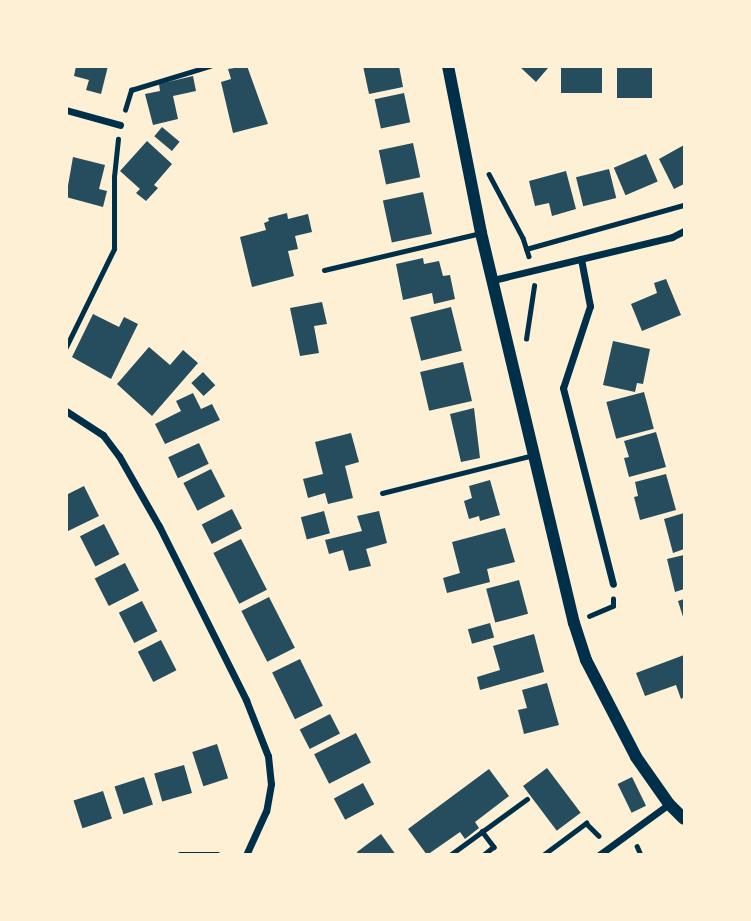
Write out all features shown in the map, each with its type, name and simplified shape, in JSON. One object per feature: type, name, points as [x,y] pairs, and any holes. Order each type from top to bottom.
[{"type":"street","points":[[448,66],[481,233],[574,623],[586,660],[636,757],[669,804],[684,819]]},
{"type":"street","points":[[66,110],[120,125]]},
{"type":"street","points":[[493,279],[684,231]]},
{"type":"street","points":[[581,259],[590,306],[563,388],[613,584]]},
{"type":"street","points":[[66,411],[103,435],[119,456],[159,526],[246,700],[268,756],[271,784],[266,811],[246,855]]},
{"type":"street","points":[[599,855],[669,804]]},
{"type":"street","points":[[180,855],[217,855]]},
{"type":"lane","points":[[324,270],[481,233]]},
{"type":"lane","points":[[382,493],[533,455]]},
{"type":"path","points":[[66,347],[114,249],[114,177],[120,125],[131,90],[210,66]]},
{"type":"path","points":[[470,176],[490,174],[527,249],[533,270],[535,288],[527,339],[507,343]]},
{"type":"path","points":[[527,249],[684,205]]},
{"type":"path","points":[[574,623],[613,606],[613,584]]},
{"type":"path","points":[[450,855],[527,799]]},
{"type":"path","points":[[543,855],[586,823],[608,847]]},
{"type":"path","points":[[482,831],[495,847],[484,855]]},
{"type":"building","points":[[76,66],[108,66],[101,94],[86,90],[89,80],[74,76]]},
{"type":"building","points":[[247,66],[268,124],[233,133],[221,82],[231,79],[228,69]]},
{"type":"building","points":[[363,66],[399,66],[403,87],[369,94]]},
{"type":"building","points":[[519,66],[547,66],[548,68],[536,82]]},
{"type":"building","points":[[561,66],[602,66],[602,93],[561,93]]},
{"type":"building","points":[[617,66],[652,66],[652,98],[617,98]]},
{"type":"building","points":[[193,76],[196,91],[173,96],[178,119],[153,125],[145,94],[160,91],[159,84]]},
{"type":"building","points":[[404,93],[410,122],[381,129],[375,99]]},
{"type":"building","points":[[162,127],[180,142],[172,151],[154,136]]},
{"type":"building","points":[[147,141],[172,164],[154,185],[158,188],[146,201],[136,193],[140,189],[120,171]]},
{"type":"building","points":[[413,143],[420,177],[386,185],[379,150]]},
{"type":"building","points":[[684,145],[684,184],[674,189],[659,159]]},
{"type":"building","points":[[646,154],[658,182],[626,195],[614,168]]},
{"type":"building","points":[[73,157],[105,165],[99,189],[107,191],[103,207],[66,197]]},
{"type":"building","points":[[609,169],[616,198],[583,206],[576,177]]},
{"type":"building","points":[[566,171],[576,209],[552,216],[549,203],[535,206],[529,181]]},
{"type":"building","points":[[423,192],[432,234],[392,243],[383,201]]},
{"type":"building","points":[[287,213],[288,219],[308,214],[312,232],[295,236],[298,249],[288,251],[294,276],[252,287],[240,237],[266,230],[264,223],[269,221],[268,218]]},
{"type":"building","points":[[423,258],[424,264],[439,261],[443,276],[450,275],[455,299],[434,304],[432,293],[403,300],[396,264]]},
{"type":"building","points":[[666,279],[681,315],[642,331],[631,304],[657,293],[654,283]]},
{"type":"building","points":[[322,302],[327,324],[314,326],[319,353],[300,356],[290,308]]},
{"type":"building","points":[[451,307],[462,351],[421,361],[410,317]]},
{"type":"building","points":[[93,314],[119,327],[124,317],[138,324],[111,379],[72,357]]},
{"type":"building","points":[[613,341],[650,349],[643,384],[637,383],[635,392],[603,385]]},
{"type":"building","points":[[149,347],[170,365],[183,350],[198,363],[152,416],[117,384]]},
{"type":"building","points":[[463,362],[472,401],[429,411],[420,372]]},
{"type":"building","points":[[203,372],[215,385],[204,396],[191,383]]},
{"type":"building","points":[[644,392],[654,429],[616,439],[606,402]]},
{"type":"building","points":[[193,393],[201,409],[212,404],[220,420],[165,444],[155,424],[181,411],[176,401]]},
{"type":"building","points":[[474,408],[480,458],[461,462],[450,414]]},
{"type":"building","points":[[656,432],[666,467],[629,477],[624,458],[629,457],[624,441]]},
{"type":"building","points":[[351,433],[359,462],[345,466],[353,498],[328,504],[325,493],[308,498],[303,479],[323,474],[315,442]]},
{"type":"building","points":[[199,443],[209,464],[178,478],[168,457]]},
{"type":"building","points":[[211,469],[225,497],[197,511],[183,483]]},
{"type":"building","points":[[666,474],[676,510],[640,520],[634,497],[638,496],[635,482]]},
{"type":"building","points":[[490,480],[500,515],[480,521],[479,516],[469,519],[464,501],[472,498],[469,486]]},
{"type":"building","points":[[84,486],[99,516],[66,532],[66,495]]},
{"type":"building","points":[[232,509],[242,529],[212,544],[202,524]]},
{"type":"building","points":[[324,511],[330,533],[307,539],[301,517]]},
{"type":"building","points":[[379,511],[387,543],[366,549],[371,566],[349,571],[343,550],[329,554],[325,540],[362,531],[357,516]]},
{"type":"building","points":[[684,513],[684,549],[673,553],[664,519]]},
{"type":"building","points":[[104,524],[119,554],[95,567],[80,536]]},
{"type":"building","points":[[505,528],[515,562],[487,569],[490,582],[447,593],[443,578],[460,573],[452,542]]},
{"type":"building","points":[[241,539],[267,590],[239,604],[213,553]]},
{"type":"building","points":[[684,555],[684,589],[675,592],[667,559]]},
{"type":"building","points":[[125,563],[139,591],[109,606],[95,578]]},
{"type":"building","points":[[519,580],[528,614],[495,623],[486,589]]},
{"type":"building","points":[[269,597],[295,648],[267,662],[241,611]]},
{"type":"building","points":[[684,599],[684,620],[678,601]]},
{"type":"building","points":[[142,601],[157,631],[134,643],[119,613]]},
{"type":"building","points":[[490,623],[494,637],[472,644],[468,629]]},
{"type":"building","points":[[534,634],[544,672],[480,690],[477,677],[500,670],[493,646]]},
{"type":"building","points":[[161,640],[176,670],[153,682],[138,652]]},
{"type":"building","points":[[684,655],[684,697],[681,699],[676,685],[645,696],[636,673]]},
{"type":"building","points":[[300,659],[323,706],[295,719],[272,673]]},
{"type":"building","points":[[547,683],[559,725],[524,734],[518,710],[527,708],[522,690]]},
{"type":"building","points":[[330,714],[340,734],[310,749],[300,729]]},
{"type":"building","points":[[356,733],[371,762],[329,784],[314,754]]},
{"type":"building","points":[[217,744],[228,778],[203,786],[192,752]]},
{"type":"building","points":[[184,765],[192,793],[162,801],[154,774]]},
{"type":"building","points":[[547,768],[581,813],[557,831],[523,786]]},
{"type":"building","points":[[489,769],[509,796],[475,822],[479,828],[465,839],[460,832],[427,855],[408,829]]},
{"type":"building","points":[[144,777],[153,805],[123,814],[115,787]]},
{"type":"building","points":[[632,777],[646,806],[632,813],[618,784]]},
{"type":"building","points":[[363,783],[374,804],[345,820],[334,798]]},
{"type":"building","points":[[103,791],[112,819],[82,828],[74,801]]},
{"type":"building","points":[[381,834],[396,855],[358,855],[357,852]]}]
